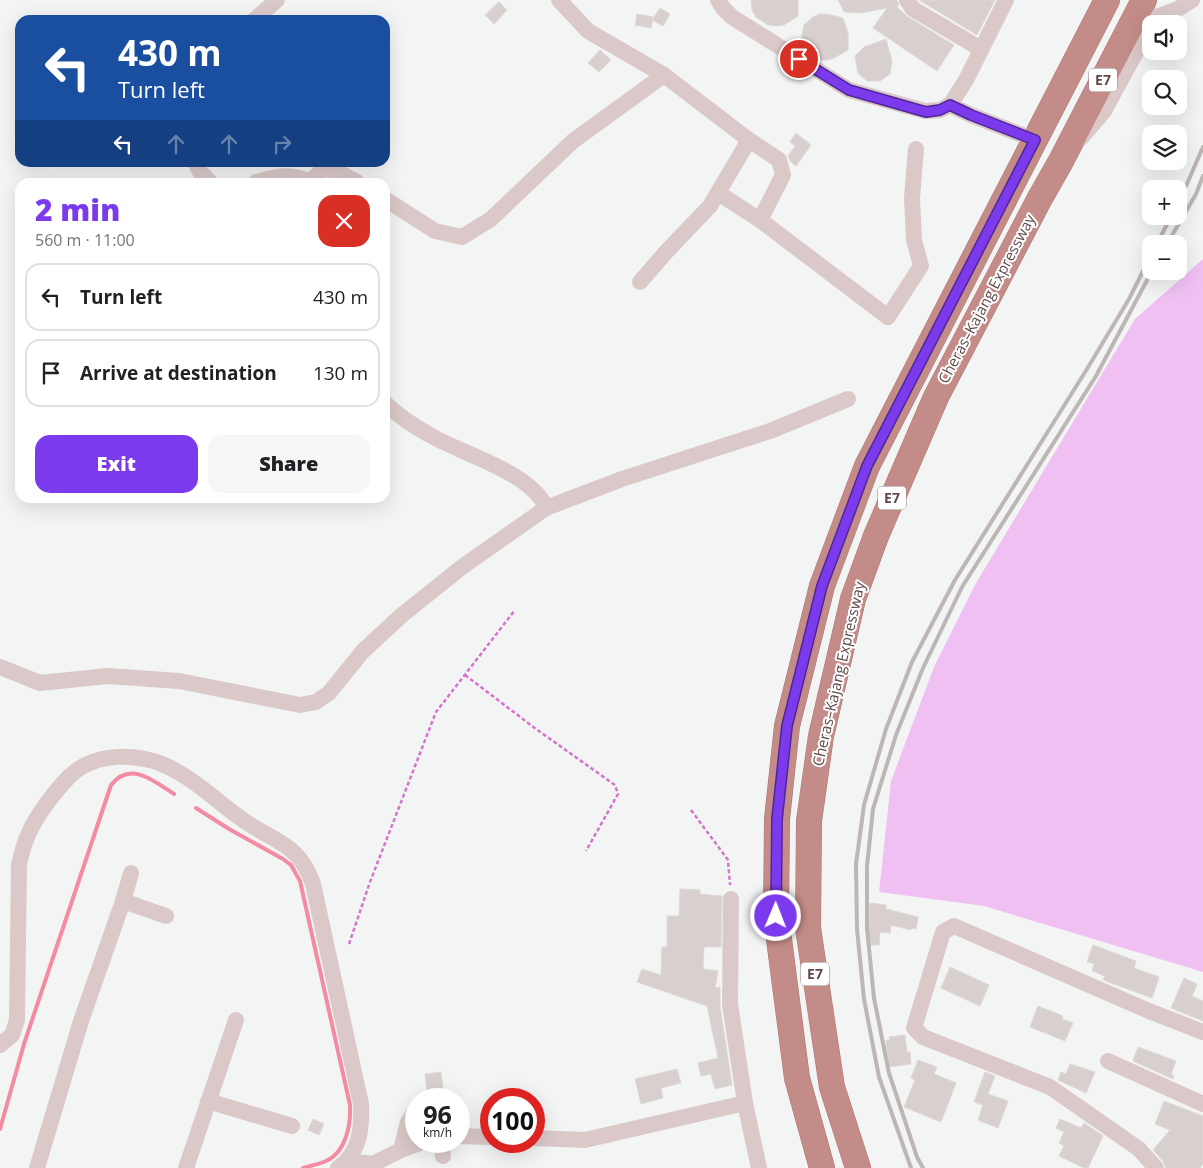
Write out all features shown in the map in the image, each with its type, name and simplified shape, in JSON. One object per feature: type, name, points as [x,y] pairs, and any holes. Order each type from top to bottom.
[{"type":"highway","name":"Cheras–Kajang Expressway","points":[[822,1168],[797,1078],[776,916],[777,819],[787,726],[822,586],[867,466],[1107,0]]},
{"type":"highway","name":"Cheras–Kajang Expressway","points":[[858,1168],[832,1087],[808,928],[809,821],[821,736],[854,599],[887,509],[936,397],[1035,206],[1142,31]]},
{"type":"street","points":[[260,15],[277,0]]},
{"type":"street","points":[[559,0],[588,31],[664,75],[749,140],[779,160],[783,175],[760,220]]},
{"type":"street","points":[[718,0],[732,17],[849,90],[926,112],[940,110],[950,105],[966,80],[1006,0]]},
{"type":"street","points":[[906,0],[913,9],[981,49]]},
{"type":"street","points":[[1153,15],[1165,0]]},
{"type":"street","points":[[1158,15],[1178,9],[1192,0]]},
{"type":"street","points":[[390,202],[435,231],[462,238],[491,218],[573,141],[664,75]]},
{"type":"street","points":[[950,105],[1035,140]]},
{"type":"street","points":[[640,282],[710,206],[749,140]]},
{"type":"street","points":[[718,193],[760,220],[888,317],[921,266],[914,240],[912,198],[916,150]]},
{"type":"street","points":[[198,167],[206,178]]},
{"type":"street","points":[[314,178],[324,168],[350,178]]},
{"type":"street","points":[[274,178],[291,176],[303,178]]},
{"type":"street","points":[[0,667],[40,683],[108,676],[179,681],[300,705],[316,702],[329,693],[363,651],[402,615],[462,568],[546,508],[622,479],[770,431],[848,399]]},
{"type":"street","points":[[390,407],[429,435],[509,473],[529,487],[544,502],[546,508]]},
{"type":"street","points":[[0,1045],[12,1036],[17,1020],[19,864],[22,849],[32,824],[58,788],[78,769],[103,759],[118,757],[148,760],[178,772],[210,793],[249,824],[286,845],[296,853],[310,873],[361,1104],[362,1116],[358,1141],[354,1153],[343,1164]]},
{"type":"street","points":[[37,1168],[80,1021],[123,901],[131,873]]},
{"type":"street","points":[[731,898],[730,1004],[744,1104],[759,1168]]},
{"type":"street","points":[[123,901],[166,916]]},
{"type":"street","points":[[1156,1168],[1139,1149],[1050,1088],[923,1037],[914,1028],[943,932],[954,926],[1149,1011],[1203,1032]]},
{"type":"street","points":[[186,1168],[236,1020]]},
{"type":"street","points":[[1108,1061],[1203,1104]]},
{"type":"street","points":[[208,1101],[292,1126]]},
{"type":"street","points":[[545,1138],[585,1140],[744,1104]]},
{"type":"street","points":[[401,1150],[405,1134]]},
{"type":"street","points":[[343,1164],[373,1164],[405,1148]]},
{"type":"path","points":[[348,944],[436,712],[515,610]]},
{"type":"path","points":[[465,675],[536,729],[615,785],[618,794],[586,851]]},
{"type":"path","points":[[691,810],[728,860],[731,898]]},
{"type":"shaded area","points":[[1203,259],[1203,972],[984,906],[879,892],[891,781],[934,667],[976,583],[1135,319],[1179,280],[1187,280],[1187,273]]},
{"type":"building","points":[[751,0],[798,0],[798,16],[784,25],[768,25],[756,17],[752,10]]},
{"type":"building","points":[[838,0],[897,0],[899,5],[896,6],[908,17],[954,45],[937,71],[873,28],[887,8],[861,13],[844,12]]},
{"type":"building","points":[[919,0],[995,0],[977,35]]},
{"type":"building","points":[[499,2],[507,10],[494,24],[485,15]]},
{"type":"building","points":[[660,8],[670,14],[663,26],[652,20]]},
{"type":"building","points":[[637,14],[653,17],[651,28],[635,25]]},
{"type":"building","points":[[820,14],[843,18],[848,33],[848,50],[827,60],[819,60],[806,51],[802,36],[804,25]]},
{"type":"building","points":[[886,39],[892,61],[890,74],[880,81],[867,81],[858,73],[855,56],[864,47]]},
{"type":"building","points":[[600,50],[611,60],[599,72],[588,63]]},
{"type":"building","points":[[796,133],[811,145],[796,166],[790,161],[788,156],[795,146],[790,142]]},
{"type":"building","points":[[680,889],[700,890],[700,894],[722,896],[721,947],[704,947],[703,969],[718,971],[715,988],[720,987],[720,1006],[732,1085],[715,1089],[711,1074],[701,1076],[698,1063],[718,1058],[707,1006],[637,982],[642,969],[661,975],[662,947],[667,947],[667,916],[679,916]]},
{"type":"building","points":[[870,903],[886,905],[886,909],[918,917],[916,929],[912,928],[911,930],[891,925],[890,933],[880,932],[879,945],[868,945]]},
{"type":"building","points":[[1093,945],[1136,961],[1134,968],[1159,977],[1152,998],[1103,980],[1105,976],[1092,971],[1094,964],[1087,962]]},
{"type":"building","points":[[950,967],[989,985],[980,1006],[941,988]]},
{"type":"building","points":[[1184,978],[1197,984],[1192,996],[1203,1001],[1203,1021],[1171,1008]]},
{"type":"building","points":[[1038,1006],[1063,1016],[1062,1019],[1073,1023],[1065,1041],[1030,1027]]},
{"type":"building","points":[[905,1035],[911,1064],[889,1067],[886,1040],[890,1040],[889,1037]]},
{"type":"building","points":[[1138,1047],[1176,1061],[1171,1074],[1174,1076],[1173,1079],[1133,1061]]},
{"type":"building","points":[[918,1060],[937,1067],[934,1074],[956,1083],[941,1122],[904,1107],[915,1080],[911,1078]]},
{"type":"building","points":[[1070,1064],[1095,1072],[1086,1093],[1058,1080],[1061,1072],[1066,1074]]},
{"type":"building","points":[[677,1069],[681,1083],[661,1088],[663,1098],[641,1104],[635,1079]]},
{"type":"building","points":[[441,1072],[443,1088],[427,1088],[425,1074]]},
{"type":"building","points":[[985,1072],[995,1076],[988,1094],[1008,1101],[998,1128],[978,1120],[983,1105],[974,1102]]},
{"type":"building","points":[[1164,1101],[1203,1116],[1203,1164],[1200,1168],[1166,1168],[1163,1161],[1153,1150],[1170,1130],[1155,1124]]},
{"type":"building","points":[[313,1119],[324,1124],[319,1135],[308,1130]]},
{"type":"building","points":[[1060,1119],[1081,1128],[1084,1123],[1103,1136],[1088,1168],[1084,1168],[1059,1156],[1064,1146],[1059,1143],[1064,1132],[1056,1128]]},
{"type":"waterway","points":[[0,1129],[24,1044],[111,785],[127,774],[135,774],[151,779],[174,794]]},
{"type":"waterway","points":[[196,808],[283,859],[291,865],[300,881],[350,1105],[348,1129],[343,1145],[333,1157],[303,1168]]},
{"type":"railway","points":[[1187,184],[1203,147]]},
{"type":"railway","points":[[1172,235],[1196,194],[1203,176]]},
{"type":"railway","points":[[1162,235],[1166,225]]},
{"type":"railway","points":[[911,1168],[879,1077],[864,999],[857,929],[856,864],[864,805],[886,729],[912,662],[955,580],[1087,369],[1129,299],[1142,273]]},
{"type":"railway","points":[[923,1168],[917,1157],[889,1073],[874,998],[867,928],[867,866],[873,809],[896,735],[923,668],[962,587],[1096,376],[1147,280]]},
{"type":"route","points":[[776,916],[777,819],[787,726],[822,586],[867,466],[1035,140],[950,105],[940,110],[926,112],[849,90],[799,59]]}]
